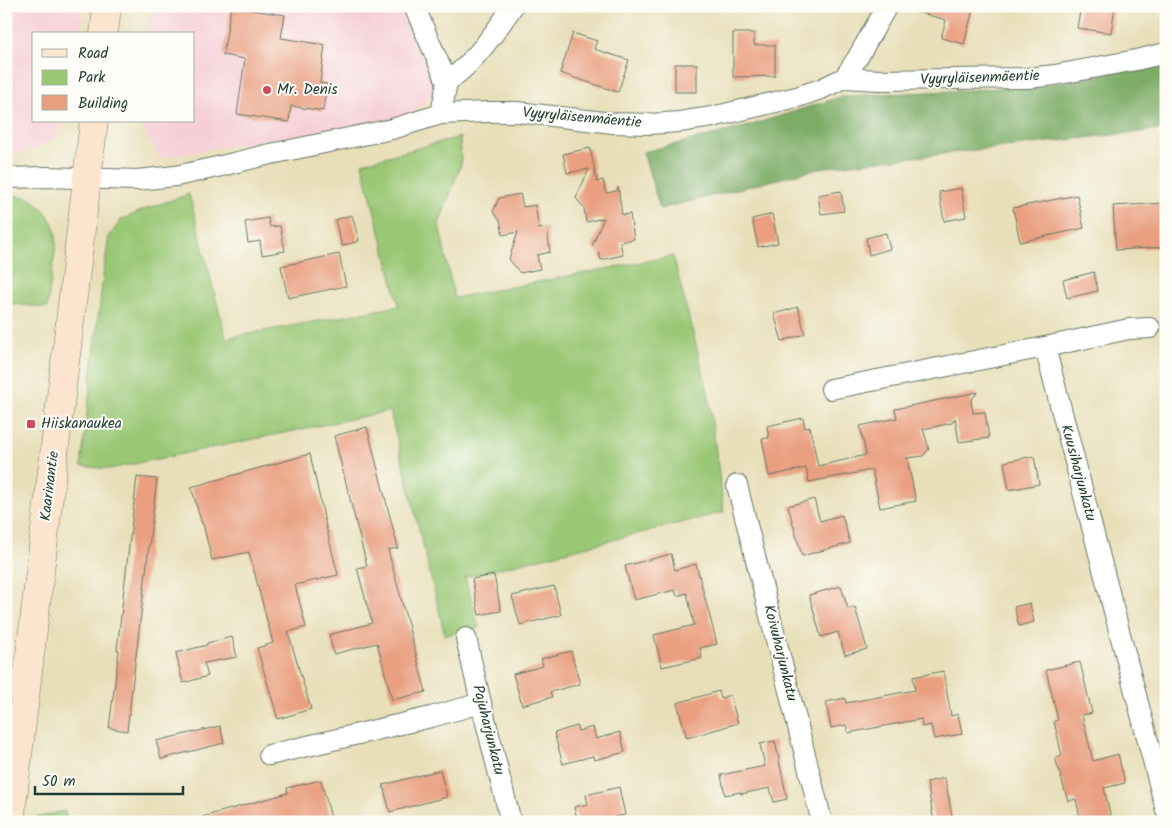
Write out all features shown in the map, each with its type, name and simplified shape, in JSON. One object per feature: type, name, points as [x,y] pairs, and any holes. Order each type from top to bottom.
[{"type":"main road","points":[[104,32],[107,6]]},
{"type":"main road","name":"Kaarinantie","points":[[10,822],[94,122]]},
{"type":"street","points":[[414,6],[447,82],[441,114]]},
{"type":"street","points":[[447,82],[478,53],[513,6]]},
{"type":"street","points":[[844,78],[887,6]]},
{"type":"street","name":"Vyyryläisenmäentie","points":[[6,178],[46,177],[137,180],[176,176],[392,129],[441,114],[517,112],[613,123],[649,124],[679,122],[712,117],[797,97],[821,89],[844,78],[880,80],[1028,78],[1136,60],[1166,53]]},
{"type":"street","points":[[831,389],[1128,329],[1150,328]]},
{"type":"street","name":"Kuusiharjunkatu","points":[[1045,347],[1166,810]]},
{"type":"street","name":"Koivuharjunkatu","points":[[737,485],[822,822]]},
{"type":"street","name":"Pajuharjunkatu","points":[[466,638],[511,822]]},
{"type":"street","points":[[269,755],[431,717],[481,702]]},
{"type":"shaded area","points":[[6,6],[83,6],[80,32],[32,32],[32,122],[65,122],[57,134],[48,142],[31,151],[6,158]]},
{"type":"shaded area","points":[[151,6],[406,6],[432,64],[434,80],[432,92],[427,100],[413,113],[401,118],[159,158],[140,122],[195,122],[195,32],[149,32]]},
{"type":"green space","points":[[1166,61],[1166,129],[825,167],[660,209],[643,152],[745,127],[843,96],[972,90],[1062,83]]},
{"type":"green space","points":[[460,137],[461,164],[439,224],[454,298],[673,256],[708,392],[724,512],[465,577],[479,628],[445,635],[390,411],[109,469],[81,466],[109,237],[121,220],[189,194],[226,338],[399,306],[362,163]]},
{"type":"green space","points":[[6,197],[27,197],[38,204],[47,214],[56,233],[47,308],[6,303]]},
{"type":"green space","points":[[65,811],[67,822],[26,822],[26,820]]},
{"type":"building","points":[[914,6],[974,6],[964,44],[941,38],[946,20],[914,11]]},
{"type":"building","points":[[1081,6],[1115,6],[1111,33],[1077,28]]},
{"type":"building","points":[[231,7],[285,15],[281,38],[325,45],[320,83],[327,84],[323,111],[291,106],[289,122],[237,114],[245,59],[223,55]]},
{"type":"building","points":[[573,33],[597,41],[594,49],[629,60],[618,92],[560,73]]},
{"type":"building","points":[[733,33],[754,33],[754,45],[775,45],[775,76],[733,77]]},
{"type":"building","points":[[675,64],[697,64],[697,92],[675,92]]},
{"type":"building","points":[[590,148],[597,182],[603,180],[606,193],[616,191],[618,187],[622,215],[630,214],[634,239],[620,242],[623,255],[601,260],[599,253],[592,246],[604,218],[586,222],[584,208],[576,198],[589,169],[567,173],[563,154]]},
{"type":"building","points":[[961,188],[966,217],[944,221],[939,192]]},
{"type":"building","points":[[841,191],[844,211],[821,214],[818,195]]},
{"type":"building","points":[[520,194],[523,207],[535,205],[539,229],[547,227],[550,252],[537,255],[540,269],[520,273],[509,259],[518,232],[503,235],[500,220],[493,212],[499,198]]},
{"type":"building","points":[[1077,195],[1084,228],[1020,242],[1013,208]]},
{"type":"building","points":[[1166,203],[1166,247],[1116,250],[1113,206]]},
{"type":"building","points":[[772,214],[778,243],[758,247],[752,219]]},
{"type":"building","points":[[352,215],[359,241],[342,246],[335,220]]},
{"type":"building","points":[[268,218],[270,227],[280,226],[285,251],[262,255],[260,241],[248,243],[245,222]]},
{"type":"building","points":[[886,233],[890,249],[869,255],[866,238]]},
{"type":"building","points":[[339,254],[346,286],[288,298],[281,266]]},
{"type":"building","points":[[1094,272],[1098,291],[1067,298],[1063,280]]},
{"type":"building","points":[[798,307],[805,334],[782,341],[774,314]]},
{"type":"building","points":[[978,392],[971,400],[973,413],[985,412],[989,438],[959,442],[955,418],[952,423],[923,429],[929,449],[923,456],[907,458],[916,501],[880,508],[872,470],[809,482],[806,468],[769,476],[762,439],[769,438],[767,426],[803,418],[805,428],[810,427],[818,466],[866,455],[860,426],[897,418],[895,409]]},
{"type":"building","points":[[367,427],[398,548],[388,550],[426,692],[392,700],[377,643],[334,654],[329,635],[372,623],[357,568],[367,566],[334,436]]},
{"type":"building","points":[[310,454],[338,575],[295,585],[306,627],[288,632],[311,709],[278,719],[257,648],[273,643],[249,552],[212,560],[191,487]]},
{"type":"building","points":[[1034,456],[1039,484],[1009,490],[1004,462]]},
{"type":"building","points":[[137,477],[157,479],[127,731],[109,728]]},
{"type":"building","points":[[814,499],[820,521],[842,515],[850,543],[802,556],[788,506]]},
{"type":"building","points":[[671,554],[675,570],[696,564],[717,644],[700,648],[702,658],[662,667],[654,635],[694,625],[687,593],[677,596],[675,590],[634,600],[625,566]]},
{"type":"building","points":[[494,575],[501,611],[479,615],[472,579]]},
{"type":"building","points":[[554,586],[561,615],[520,625],[512,596]]},
{"type":"building","points":[[841,586],[848,609],[855,607],[867,649],[845,655],[838,632],[821,637],[809,595]]},
{"type":"building","points":[[1030,603],[1034,622],[1019,626],[1014,607]]},
{"type":"building","points":[[232,637],[237,657],[204,663],[208,676],[183,683],[176,653]]},
{"type":"building","points":[[571,651],[580,684],[550,692],[552,697],[522,705],[513,674],[543,666],[541,659]]},
{"type":"building","points":[[1080,662],[1092,713],[1082,715],[1093,761],[1118,754],[1125,783],[1104,788],[1112,822],[1081,822],[1076,799],[1068,801],[1055,758],[1062,756],[1054,721],[1058,720],[1046,670]]},
{"type":"building","points":[[943,671],[951,716],[958,714],[962,734],[934,739],[931,725],[922,727],[921,719],[848,733],[846,725],[831,728],[826,702],[845,698],[846,703],[915,690],[913,677]]},
{"type":"building","points":[[719,691],[721,698],[730,695],[738,723],[687,738],[677,703]]},
{"type":"building","points":[[220,726],[224,743],[161,759],[156,741]]},
{"type":"building","points":[[577,726],[578,731],[593,727],[596,739],[620,732],[625,752],[594,760],[593,756],[563,764],[554,733]]},
{"type":"building","points":[[775,741],[787,799],[774,802],[770,788],[725,795],[721,775],[765,766],[760,744]]},
{"type":"building","points":[[440,770],[447,797],[390,812],[383,785]]},
{"type":"building","points":[[945,778],[953,822],[934,822],[927,782]]},
{"type":"building","points":[[321,780],[332,822],[202,822],[202,817],[288,793],[287,788]]},
{"type":"building","points":[[619,787],[625,815],[612,818],[613,822],[578,822],[574,807],[588,804],[586,795]]},
{"type":"place","name":"Mr. Denis","points":[[267,90]]},
{"type":"place","name":"Hiiskanaukea","points":[[31,424]]}]
